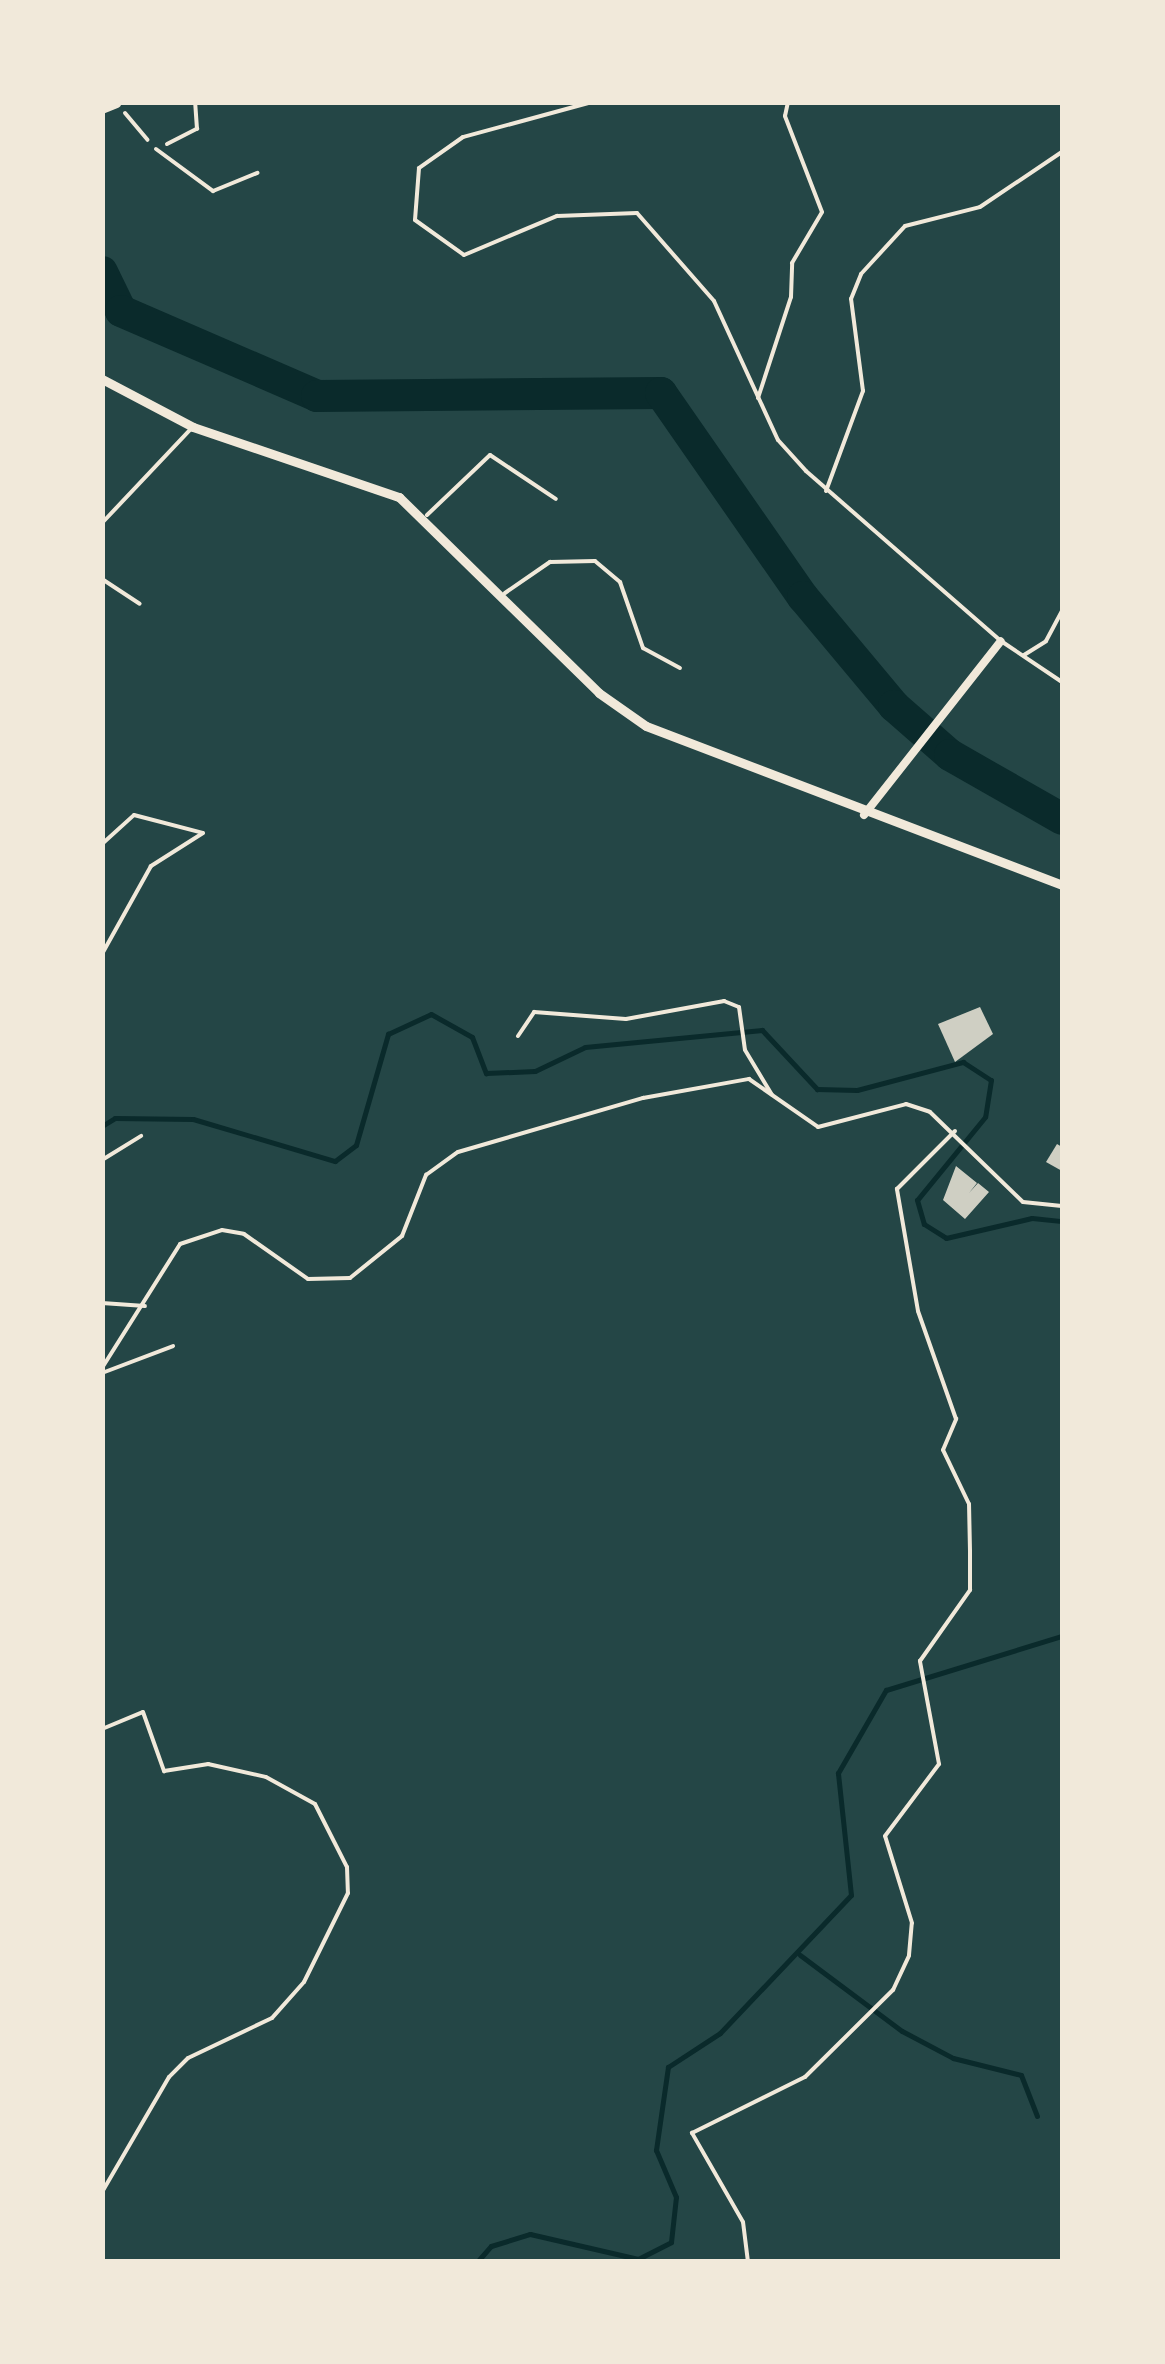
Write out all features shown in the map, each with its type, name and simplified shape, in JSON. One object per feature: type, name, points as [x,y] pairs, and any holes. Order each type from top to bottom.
[{"type":"street","points":[[102,110],[117,104]]},
{"type":"street","points":[[102,379],[194,426],[343,473],[427,515],[622,712],[864,814],[1062,885]]},
{"type":"street","points":[[864,814],[885,777],[985,653],[1002,641]]},
{"type":"lane","points":[[592,102],[463,136],[419,168],[415,220],[464,255],[557,216],[637,213],[714,301],[778,440],[826,491],[1002,641],[1062,682]]},
{"type":"lane","points":[[758,398],[791,297],[792,262],[822,212],[785,116],[788,102]]},
{"type":"lane","points":[[156,150],[214,191],[257,173]]},
{"type":"lane","points":[[826,491],[863,391],[851,299],[861,274],[906,226],[980,207],[1062,152]]},
{"type":"lane","points":[[102,523],[194,426]]},
{"type":"lane","points":[[427,515],[490,455],[556,499]]},
{"type":"lane","points":[[506,594],[550,562],[595,562],[620,582],[644,648],[680,668]]},
{"type":"lane","points":[[102,579],[140,604]]},
{"type":"lane","points":[[1024,655],[1062,611]]},
{"type":"lane","points":[[102,844],[134,816],[203,833],[151,866],[102,954]]},
{"type":"lane","points":[[518,1036],[534,1012],[626,1020],[724,1001],[739,1007],[744,1050],[772,1095]]},
{"type":"lane","points":[[102,1370],[180,1244],[222,1230],[262,1244],[308,1279],[350,1278],[402,1236],[426,1175],[458,1152],[660,1095],[749,1080],[818,1127],[906,1104],[956,1131],[1022,1202],[1062,1206]]},
{"type":"lane","points":[[748,2262],[743,2222],[692,2132],[805,2076],[884,1998],[909,1954],[912,1923],[884,1836],[939,1764],[921,1664],[970,1590],[969,1504],[943,1450],[956,1419],[918,1311],[897,1189],[956,1131]]},
{"type":"lane","points":[[102,1160],[141,1136]]},
{"type":"lane","points":[[102,1303],[144,1306]]},
{"type":"lane","points":[[102,1370],[173,1346]]},
{"type":"lane","points":[[102,1729],[143,1712],[164,1771],[208,1764],[315,1804],[348,1867],[348,1893],[304,1982],[272,2018],[178,2068],[102,2192]]},
{"type":"path","points":[[117,104],[156,150],[197,129],[196,102]]},
{"type":"shaded area","points":[[103,103],[1062,103],[1062,2261],[103,2261]]},
{"type":"building","points":[[980,1007],[993,1034],[955,1062],[938,1024]]},
{"type":"building","points":[[1057,1144],[1062,1147],[1062,1171],[1046,1162]]},
{"type":"building","points":[[956,1166],[977,1183],[969,1193],[978,1183],[989,1192],[965,1219],[943,1200]]},
{"type":"waterway","points":[[102,272],[121,311],[317,396],[661,393],[803,597],[894,706],[950,755],[1062,819]]},
{"type":"waterway","points":[[102,1126],[115,1118],[193,1119],[335,1161],[356,1145],[388,1034],[431,1014],[472,1037],[486,1073],[535,1071],[585,1047],[762,1030],[817,1089],[857,1090],[963,1062],[991,1080],[985,1117],[917,1200],[924,1224],[946,1238],[1032,1218],[1062,1221]]},
{"type":"waterway","points":[[477,2262],[491,2246],[530,2234],[638,2259],[671,2242],[676,2197],[656,2150],[668,2067],[720,2033],[851,1895],[838,1773],[886,1690],[1062,1636]]},
{"type":"waterway","points":[[800,1955],[902,2031],[953,2058],[1021,2075],[1037,2116]]}]
